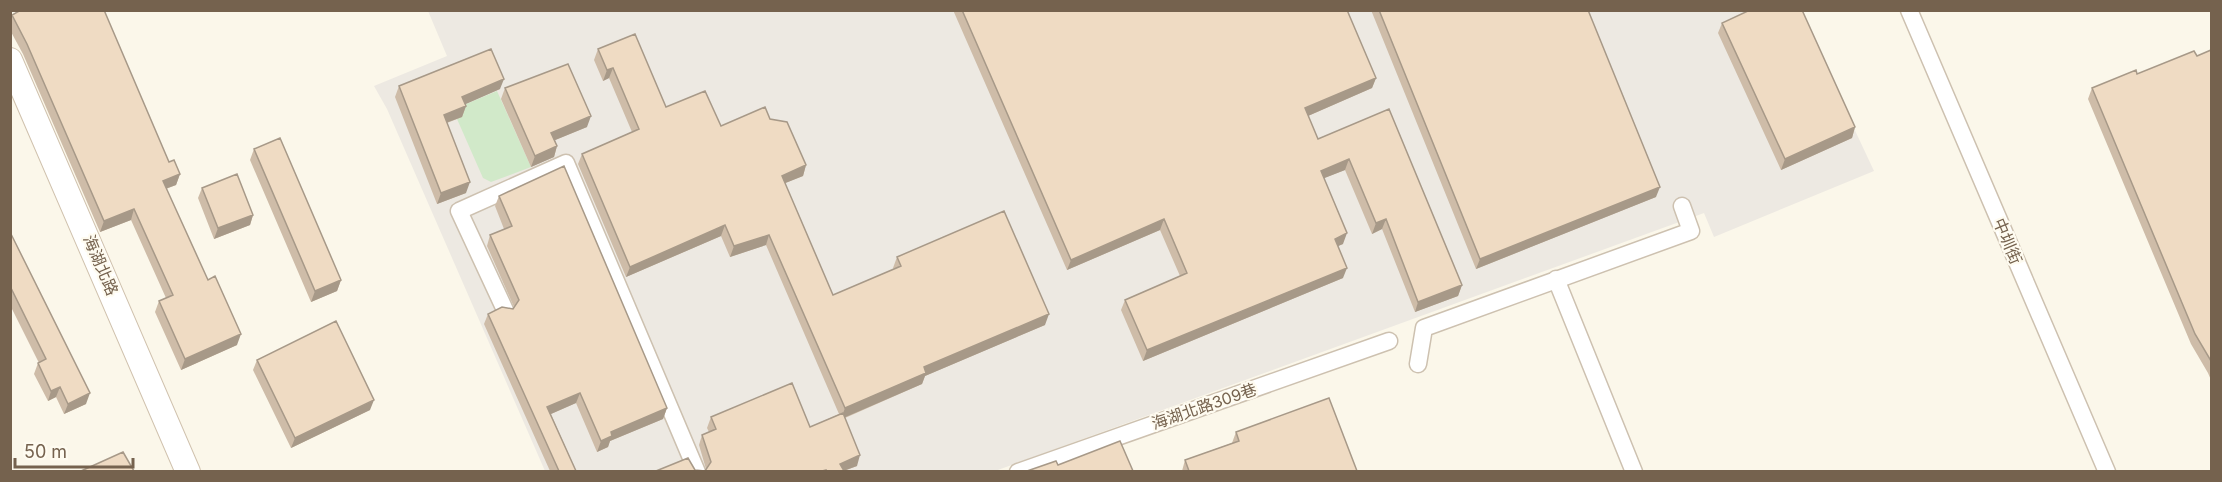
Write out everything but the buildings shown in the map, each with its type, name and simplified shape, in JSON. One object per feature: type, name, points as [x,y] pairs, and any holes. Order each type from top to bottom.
[{"type":"street","name":"中圳街","points":[[1909,10],[2108,471]]},
{"type":"street","name":"海湖北路","points":[[10,60],[188,471]]},
{"type":"street","points":[[505,310],[459,211],[566,163],[697,471]]},
{"type":"street","points":[[1418,364],[1424,328],[1691,231],[1682,206]]},
{"type":"street","points":[[1556,279],[1634,471]]},
{"type":"street","name":"海湖北路309巷","points":[[1018,471],[1389,341]]},
{"type":"shaded area","points":[[428,11],[1799,11],[1874,171],[1714,237],[1704,213],[995,471],[545,471],[387,109],[374,86],[447,56]]},
{"type":"green space","points":[[497,91],[531,167],[491,182],[483,178],[457,119],[462,116],[459,107]]}]
